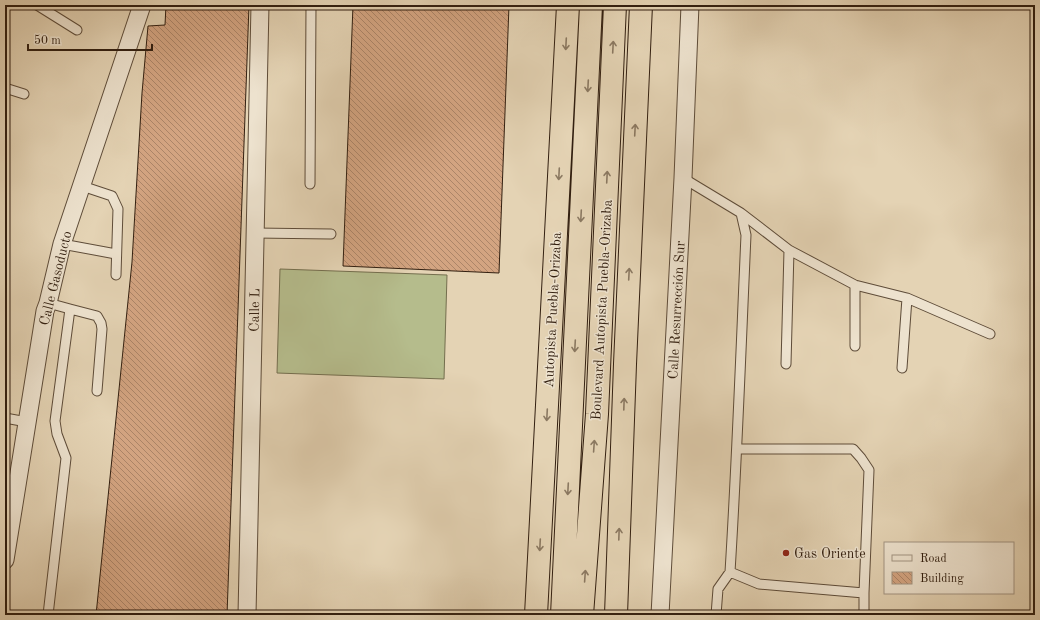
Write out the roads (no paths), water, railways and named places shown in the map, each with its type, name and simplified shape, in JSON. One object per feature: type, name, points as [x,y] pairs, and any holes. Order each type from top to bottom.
[{"type":"highway","name":"Autopista Puebla-Orizaba","points":[[536,615],[568,5]]},
{"type":"highway","name":"Boulevard Autopista Puebla-Orizaba","points":[[562,615],[592,5]]},
{"type":"highway","name":"Boulevard Autopista Puebla-Orizaba","points":[[582,615],[597,414],[615,5]]},
{"type":"highway","points":[[616,615],[625,356],[641,5]]},
{"type":"street","name":"Calle Gasoducto","points":[[5,560],[45,312],[62,244],[142,5]]},
{"type":"street","name":"Calle L","points":[[247,615],[260,5]]},
{"type":"street","name":"Calle Resurrección Sur","points":[[660,615],[683,178],[690,5]]},
{"type":"lane","points":[[37,5],[77,30]]},
{"type":"lane","points":[[310,184],[311,5]]},
{"type":"lane","points":[[5,88],[24,94]]},
{"type":"lane","points":[[683,178],[741,213],[790,250],[855,285],[907,298],[990,334]]},
{"type":"lane","points":[[82,186],[112,196],[118,209],[116,275]]},
{"type":"lane","points":[[716,615],[718,589],[730,572],[746,235],[741,213]]},
{"type":"lane","points":[[255,233],[331,234]]},
{"type":"lane","points":[[62,244],[116,254]]},
{"type":"lane","points":[[786,364],[790,250]]},
{"type":"lane","points":[[855,285],[855,346]]},
{"type":"lane","points":[[902,368],[907,298]]},
{"type":"lane","points":[[48,303],[97,316],[101,323],[102,329],[97,390]]},
{"type":"lane","points":[[48,615],[66,458],[57,434],[55,421],[70,309]]},
{"type":"lane","points":[[5,418],[27,422]]},
{"type":"lane","points":[[736,449],[852,449],[861,458],[869,470],[864,615]]},
{"type":"lane","points":[[730,572],[759,584],[864,593]]},
{"type":"place","name":"Gas Oriente","points":[[786,553]]}]
